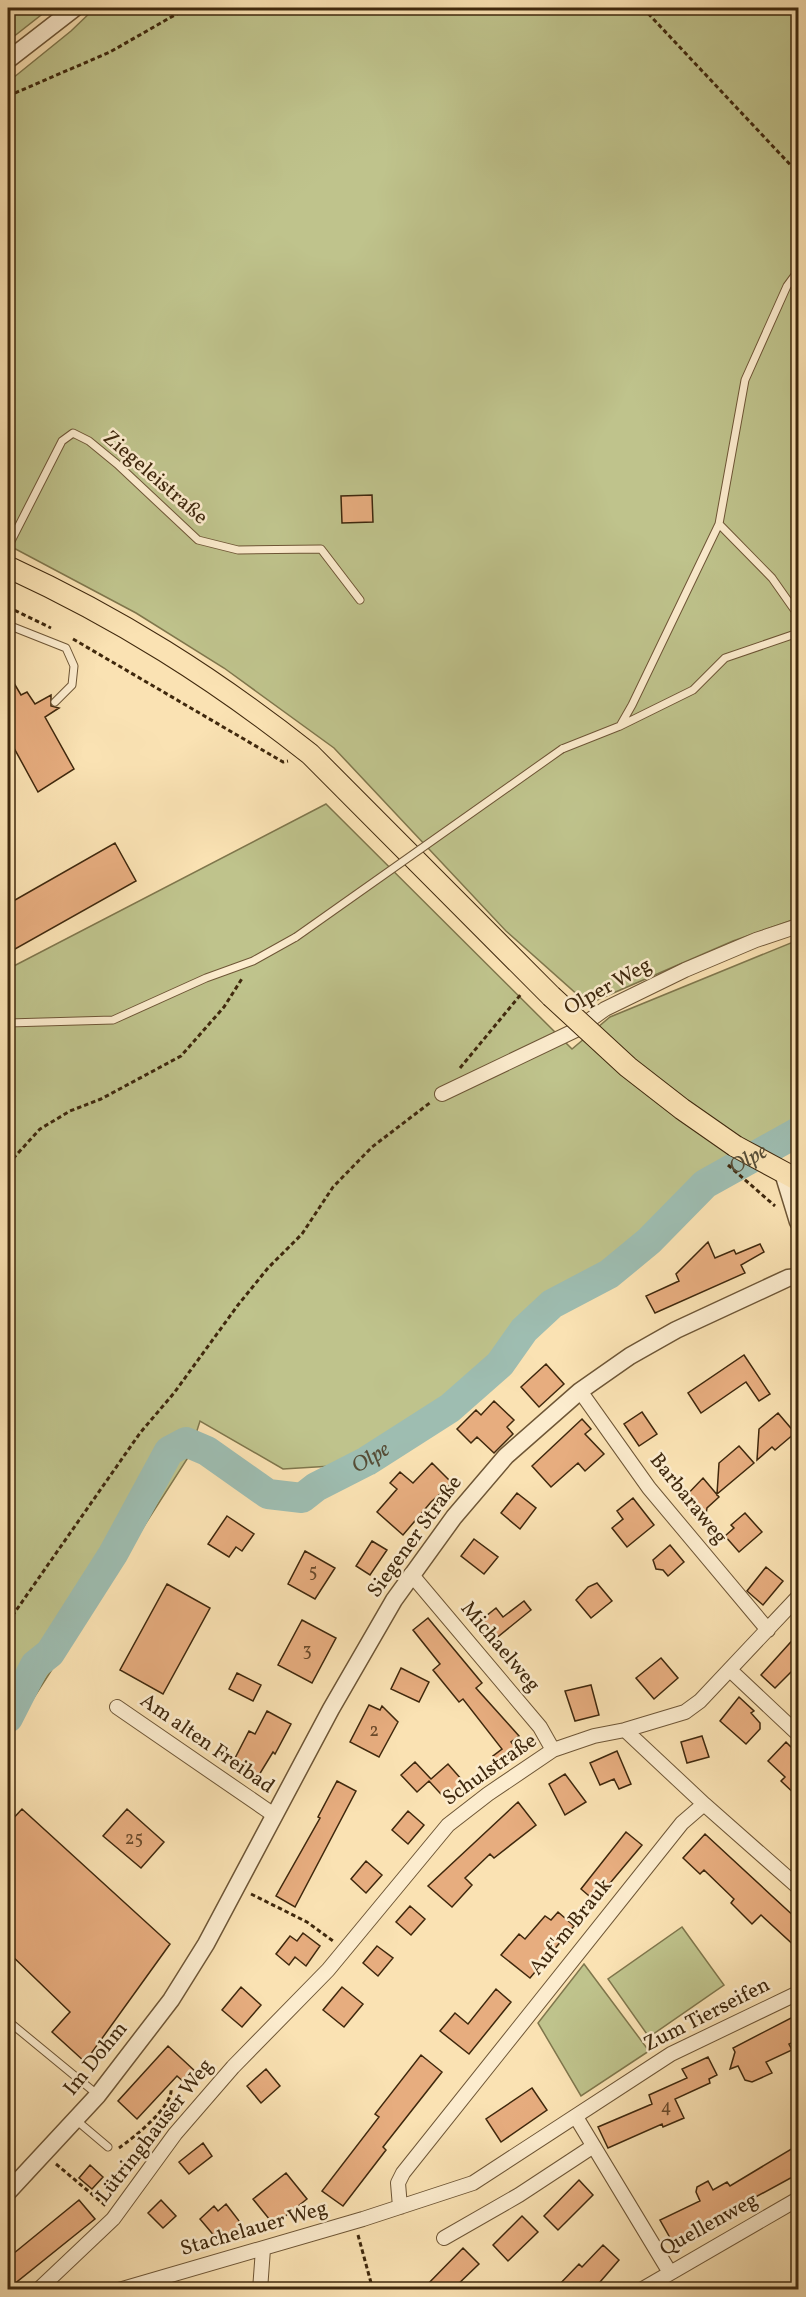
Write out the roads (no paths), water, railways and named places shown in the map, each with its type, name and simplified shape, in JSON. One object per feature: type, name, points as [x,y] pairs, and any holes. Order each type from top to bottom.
[{"type":"main road","points":[[8,567],[127,627],[216,682],[310,754],[551,996],[628,1067],[735,1146],[791,1177]]},
{"type":"street","points":[[8,60],[75,8]]},
{"type":"street","name":"Olper Weg","points":[[442,1094],[576,1029],[605,1008],[685,970],[756,940],[798,926]]},
{"type":"street","points":[[791,1177],[798,1222]]},
{"type":"street","name":"Siegener Straße","points":[[206,1944],[343,1689],[411,1574],[454,1517],[506,1456],[580,1391],[630,1356],[676,1330],[793,1278],[798,1264]]},
{"type":"street","name":"Barbaraweg","points":[[580,1391],[649,1488],[768,1630]]},
{"type":"street","name":"Michaelweg","points":[[411,1574],[540,1727],[553,1750]]},
{"type":"street","name":"Schulstraße","points":[[328,1970],[448,1825],[488,1794],[553,1750],[594,1736],[625,1730],[685,1712],[700,1701],[798,1597]]},
{"type":"street","points":[[730,1670],[798,1734]]},
{"type":"street","name":"Am alten Freibad","points":[[117,1707],[274,1815]]},
{"type":"street","points":[[625,1730],[798,1887]]},
{"type":"street","name":"Auf'm Brauk","points":[[400,2207],[398,2183],[403,2173],[682,1823],[704,1804]]},
{"type":"street","name":"Im Dohm","points":[[8,2192],[98,2095],[171,2000],[206,1944]]},
{"type":"street","name":"Lütringhauser Weg","points":[[38,2289],[113,2219],[176,2134],[233,2067],[328,1970]]},
{"type":"street","name":"Zum Tierseifen","points":[[473,2183],[671,2054],[798,1993]]},
{"type":"street","points":[[576,2117],[592,2147],[669,2271]]},
{"type":"street","points":[[444,2238],[519,2195],[592,2147]]},
{"type":"street","name":"Stachelauer Weg","points":[[119,2289],[354,2222],[473,2183]]},
{"type":"street","name":"Quellenweg","points":[[641,2289],[798,2199]]},
{"type":"street","points":[[260,2289],[263,2249]]},
{"type":"lane","points":[[620,726],[719,524],[745,380],[787,286],[798,271]]},
{"type":"lane","name":"Ziegeleistraße","points":[[8,547],[62,441],[73,433],[89,441],[117,464],[198,540],[238,550],[321,549],[360,600]]},
{"type":"lane","points":[[719,524],[772,578],[798,615]]},
{"type":"lane","points":[[8,625],[66,648],[74,666],[72,686],[55,702]]},
{"type":"lane","points":[[8,1023],[113,1020],[206,978],[253,961],[296,937],[562,749],[620,726],[693,690],[725,658],[798,633]]},
{"type":"lane","points":[[8,2021],[98,2095]]},
{"type":"lane","points":[[76,2120],[108,2147]]},
{"type":"waterway","name":"Olpe","points":[[8,1718],[35,1665],[50,1653],[113,1554],[169,1451],[186,1442],[207,1451],[268,1494],[302,1498],[316,1487],[367,1461],[450,1408],[500,1364],[524,1330],[552,1304],[609,1274],[649,1241],[705,1184],[798,1132]]}]
